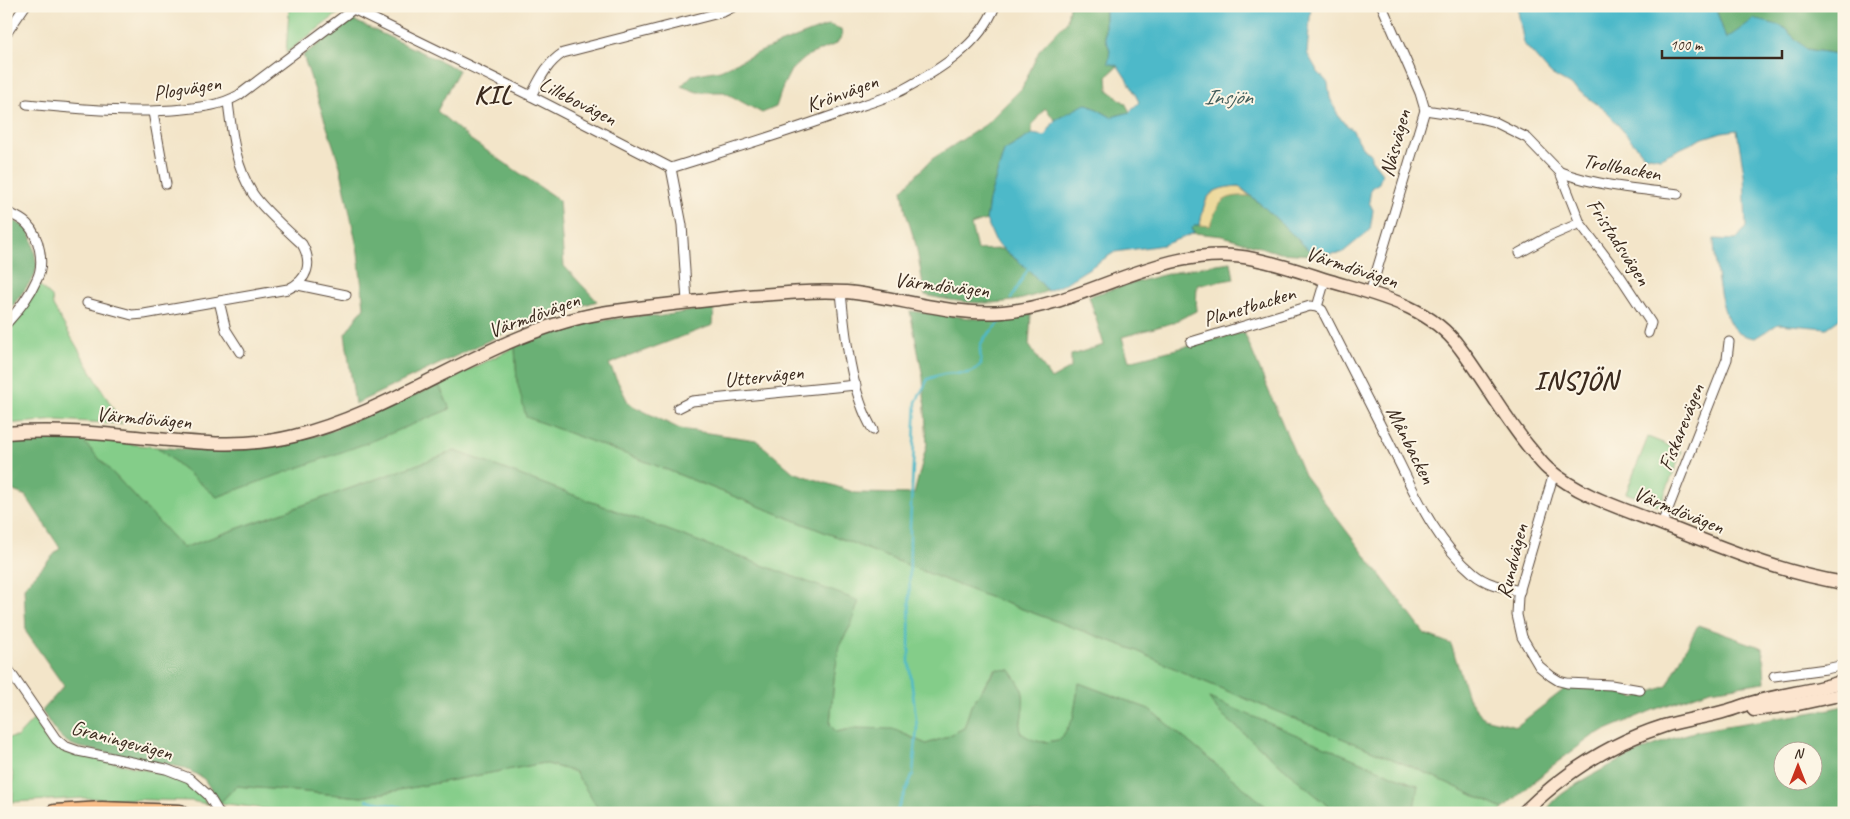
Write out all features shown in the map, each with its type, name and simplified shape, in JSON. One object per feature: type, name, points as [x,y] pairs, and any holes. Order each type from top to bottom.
[{"type":"highway","points":[[54,813],[102,810],[180,813]]},
{"type":"main road","name":"Värmdövägen","points":[[6,433],[60,432],[234,444],[258,443],[310,432],[366,412],[502,345],[546,327],[587,316],[687,302],[788,292],[862,294],[953,311],[979,313],[1006,312],[1058,300],[1184,258],[1236,255],[1275,263],[1370,293],[1412,308],[1430,319],[1455,341],[1509,423],[1542,464],[1554,474],[1586,494],[1768,565],[1800,575],[1844,583]]},
{"type":"main road","points":[[1523,813],[1548,789],[1611,748],[1662,727],[1726,711],[1752,702],[1844,681]]},
{"type":"main road","points":[[1726,711],[1753,710],[1789,705],[1844,694]]},
{"type":"street","points":[[6,34],[25,6]]},
{"type":"street","points":[[531,96],[543,72],[552,60],[563,53],[723,12],[735,6]]},
{"type":"street","name":"Krönvägen","points":[[671,168],[833,116],[903,90],[962,50],[982,31],[995,6]]},
{"type":"street","name":"Näsvägen","points":[[1370,293],[1425,110],[1410,69],[1382,6]]},
{"type":"street","name":"Lillebovägen","points":[[350,8],[531,96],[671,168]]},
{"type":"street","name":"Plogvägen","points":[[27,104],[117,112],[154,112],[228,102],[350,8]]},
{"type":"street","points":[[86,303],[132,315],[144,314],[288,289],[302,281],[307,267],[305,250],[302,244],[254,195],[239,165],[235,152],[228,102]]},
{"type":"street","name":"Fristadsvägen","points":[[1425,110],[1464,115],[1494,122],[1526,138],[1560,172],[1580,223],[1620,276],[1651,323],[1648,333]]},
{"type":"street","points":[[154,112],[166,184]]},
{"type":"street","points":[[671,168],[682,225],[687,302]]},
{"type":"street","name":"Trollbacken","points":[[1560,172],[1610,186],[1678,194]]},
{"type":"street","points":[[6,212],[25,222],[32,229],[37,240],[40,266],[38,277],[16,312],[6,324]]},
{"type":"street","points":[[1520,253],[1550,236],[1580,223]]},
{"type":"street","points":[[1317,307],[1325,280]]},
{"type":"street","points":[[298,285],[346,295]]},
{"type":"street","points":[[840,292],[845,335],[856,385],[865,416],[873,430]]},
{"type":"street","points":[[219,300],[226,330],[240,352]]},
{"type":"street","name":"Planetbacken","points":[[1191,342],[1310,306],[1317,307]]},
{"type":"street","name":"Månbacken","points":[[1317,307],[1322,310],[1418,498],[1447,544],[1474,574],[1484,581],[1520,590]]},
{"type":"street","name":"Fiskarevägen","points":[[1662,524],[1727,358],[1728,342]]},
{"type":"street","name":"Uttervägen","points":[[678,408],[692,401],[856,385]]},
{"type":"street","name":"Rundvägen","points":[[1554,474],[1520,590],[1517,615],[1522,637],[1536,660],[1558,681],[1611,685],[1640,690]]},
{"type":"street","points":[[1774,676],[1844,665]]},
{"type":"street","name":"Graningevägen","points":[[6,666],[45,724],[64,746],[78,751],[166,769],[189,778],[198,784],[208,795],[219,813]]},
{"type":"green space","points":[[293,6],[332,6],[340,12],[286,53],[289,10]]},
{"type":"green space","points":[[1069,6],[1105,6],[1105,37],[1110,50],[1109,63],[1118,66],[1107,76],[1108,90],[1125,103],[1130,112],[1111,117],[1088,104],[1055,120],[1045,108],[1032,125],[1032,134],[1004,151],[989,200],[986,220],[971,225],[977,250],[1002,249],[1028,269],[1048,291],[1018,300],[995,303],[948,300],[925,295],[916,245],[906,213],[902,190],[932,159],[985,125],[1022,88],[1040,49],[1067,21]]},
{"type":"green space","points":[[1715,6],[1844,6],[1844,55],[1806,49],[1782,26],[1726,39]]},
{"type":"green space","points":[[353,20],[459,70],[437,111],[471,140],[559,200],[564,266],[597,301],[517,327],[355,404],[345,334],[364,307],[358,252],[340,166],[303,55]]},
{"type":"green space","points":[[829,25],[841,29],[842,36],[836,44],[809,55],[791,70],[776,107],[762,113],[724,92],[697,92],[681,86],[692,75],[720,70],[769,48]]},
{"type":"green space","points":[[1238,186],[1264,207],[1314,255],[1280,253],[1223,236],[1194,233],[1192,228],[1195,225],[1200,225],[1202,212]]},
{"type":"green space","points":[[6,216],[28,229],[32,238],[37,266],[34,277],[11,308],[6,304]]},
{"type":"green space","points":[[1231,262],[1234,279],[1197,285],[1196,311],[1172,323],[1122,337],[1129,361],[1244,332],[1304,475],[1425,634],[1451,644],[1468,697],[1483,718],[1517,726],[1566,688],[1611,688],[1635,698],[1667,686],[1698,625],[1763,648],[1765,682],[1710,690],[1653,710],[1594,735],[1552,766],[1503,809],[1424,772],[1193,677],[1135,650],[981,594],[647,462],[526,417],[517,381],[515,347],[589,322],[645,315],[656,317],[714,307],[713,325],[609,364],[629,404],[680,429],[756,440],[793,472],[856,493],[914,494],[927,444],[923,377],[910,311],[979,319],[1031,313],[1029,345],[1051,379],[1071,368],[1071,355],[1104,345],[1089,296],[1177,272]]},
{"type":"green space","points":[[39,285],[52,297],[53,306],[122,424],[57,420],[6,424],[6,331]]},
{"type":"green space","points":[[515,347],[517,381],[527,417],[647,462],[981,594],[1135,650],[1193,677],[1424,772],[1503,809],[1500,813],[1413,813],[1418,786],[1210,699],[1218,711],[1336,813],[1274,813],[1149,709],[1079,683],[1073,719],[1061,739],[1039,742],[1025,736],[1020,733],[1023,692],[1010,670],[995,669],[971,706],[964,728],[944,738],[926,744],[907,735],[856,728],[836,732],[830,725],[839,646],[851,625],[858,601],[455,451],[183,548],[80,438],[157,447],[217,497],[450,409],[439,385]]},
{"type":"green space","points":[[439,385],[450,409],[375,440],[217,497],[157,447],[205,451],[235,451],[320,435]]},
{"type":"green space","points":[[1648,437],[1682,451],[1660,506],[1626,493]]},
{"type":"green space","points":[[80,438],[183,548],[455,451],[859,601],[851,625],[839,646],[830,724],[836,732],[856,728],[893,729],[926,744],[944,738],[964,728],[971,706],[996,669],[1010,670],[1023,692],[1020,732],[1030,738],[1044,742],[1061,739],[1073,719],[1079,683],[1149,709],[1274,813],[601,813],[575,772],[544,763],[362,797],[236,786],[220,803],[204,779],[185,768],[78,747],[65,741],[53,728],[42,711],[64,686],[26,632],[24,587],[60,548],[26,496],[6,488],[6,441]]},
{"type":"green space","points":[[1209,698],[1418,786],[1413,813],[1336,813],[1218,711]]},
{"type":"green space","points":[[1844,706],[1844,813],[1544,813],[1559,796],[1577,784],[1613,764],[1652,746],[1708,729]]},
{"type":"green space","points":[[34,719],[46,739],[59,749],[159,773],[190,783],[201,793],[207,804],[191,801],[84,798],[13,802],[13,775],[6,759],[6,738],[17,737]]},
{"type":"green space","points":[[544,763],[575,772],[601,813],[296,813],[220,803],[236,786],[362,797]]},
{"type":"sand","points":[[1238,186],[1250,196],[1227,198],[1219,205],[1210,226],[1200,225],[1206,201],[1210,196],[1220,189]]},
{"type":"water","name":"Insjön","points":[[1105,6],[1311,6],[1307,53],[1318,72],[1328,83],[1330,98],[1338,115],[1352,129],[1364,150],[1371,154],[1371,159],[1382,173],[1379,183],[1371,188],[1369,202],[1373,210],[1370,230],[1342,253],[1314,255],[1239,186],[1228,187],[1209,195],[1200,225],[1195,225],[1192,228],[1194,233],[1163,245],[1115,252],[1064,284],[1048,291],[1028,269],[996,243],[986,220],[989,200],[1004,151],[1032,134],[1045,136],[1055,120],[1085,104],[1111,117],[1130,112],[1139,102],[1118,66],[1108,63],[1110,50],[1105,37]]},
{"type":"water","points":[[1517,6],[1715,6],[1726,39],[1754,19],[1782,26],[1806,49],[1844,55],[1844,316],[1827,328],[1778,324],[1755,338],[1737,332],[1731,325],[1722,302],[1714,239],[1736,240],[1746,227],[1744,174],[1737,130],[1703,138],[1660,158],[1644,155],[1605,110],[1572,86],[1551,74],[1524,44]]},
{"type":"waterway","points":[[1011,299],[1028,269]]},
{"type":"waterway","points":[[896,813],[913,774],[917,727],[909,662],[910,527],[916,402],[928,379],[950,373],[968,373],[976,369],[981,364],[981,343],[1002,319]]},
{"type":"waterway","points":[[367,800],[431,813]]},
{"type":"district","name":"KIL","points":[[493,94]]},
{"type":"district","name":"INSJÖN","points":[[1576,380]]}]
